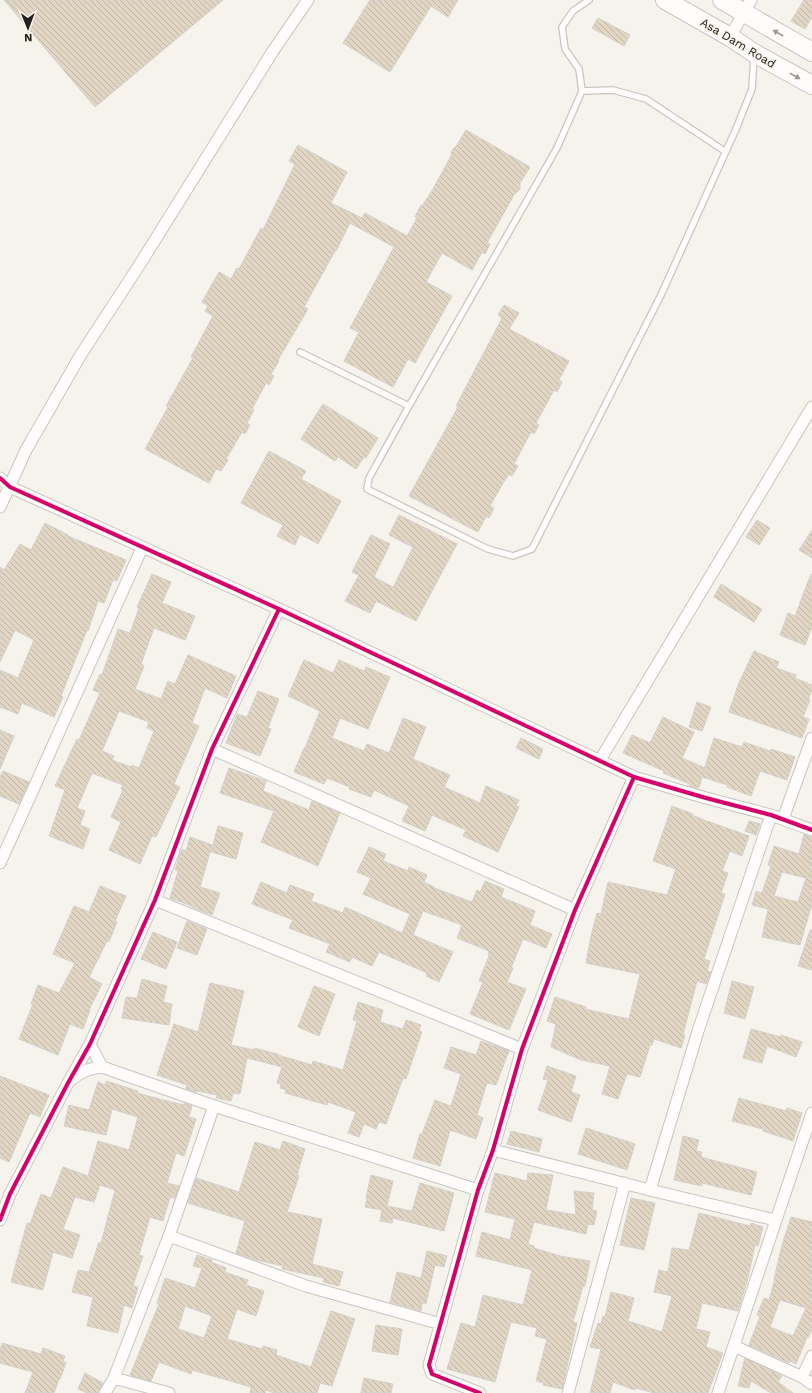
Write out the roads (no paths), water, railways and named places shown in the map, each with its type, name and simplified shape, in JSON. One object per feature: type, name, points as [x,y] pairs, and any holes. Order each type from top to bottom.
[{"type":"main road","name":"Asa Dam Road","points":[[665,0],[730,37],[754,53],[812,85]]},
{"type":"main road","points":[[722,0],[748,6],[812,52]]},
{"type":"street","points":[[0,507],[26,450],[80,356],[140,264],[269,58],[308,0]]},
{"type":"street","points":[[730,37],[748,6]]},
{"type":"street","points":[[600,760],[812,407]]},
{"type":"street","points":[[0,478],[10,487],[279,609],[634,777],[771,815],[812,830]]},
{"type":"street","points":[[0,863],[142,548]]},
{"type":"street","points":[[0,1220],[10,1194],[90,1044],[155,900],[212,749],[279,609]]},
{"type":"street","points":[[783,820],[812,738]]},
{"type":"street","points":[[212,749],[575,910]]},
{"type":"street","points":[[480,1393],[432,1374],[429,1365],[478,1190],[493,1150],[522,1049],[575,910],[634,777]]},
{"type":"street","points":[[650,1190],[698,1031],[771,815]]},
{"type":"street","points":[[155,900],[522,1049]]},
{"type":"street","points":[[90,1044],[102,1067]]},
{"type":"street","points":[[68,1083],[81,1072],[92,1068],[102,1067],[214,1106],[478,1190]]},
{"type":"street","points":[[105,1393],[114,1378],[169,1236],[214,1106]]},
{"type":"street","points":[[718,1393],[812,1113]]},
{"type":"street","points":[[493,1150],[775,1220]]},
{"type":"street","points":[[568,1393],[625,1183]]},
{"type":"street","points":[[169,1236],[306,1286],[441,1324]]},
{"type":"street","points":[[734,1346],[802,1377],[812,1384]]},
{"type":"street","points":[[802,1377],[812,1356]]},
{"type":"street","points":[[114,1378],[168,1393]]},
{"type":"lane","points":[[589,0],[573,11],[562,27],[565,48],[579,69],[582,91],[557,148],[408,406],[369,478],[366,489],[488,549],[513,556],[532,549],[661,295],[726,152],[752,89],[754,53]]},
{"type":"lane","points":[[582,91],[613,90],[646,99],[726,152]]},
{"type":"lane","points":[[300,352],[408,406]]}]
